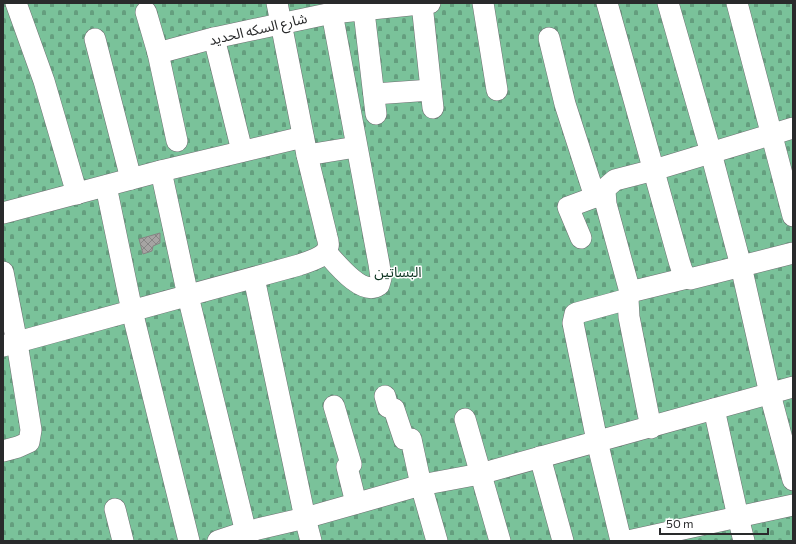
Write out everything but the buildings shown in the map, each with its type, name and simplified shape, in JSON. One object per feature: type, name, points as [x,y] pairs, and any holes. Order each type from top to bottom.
[{"type":"lane","points":[[16,3],[44,81],[77,194]]},
{"type":"lane","points":[[364,6],[375,104],[432,99],[426,3]]},
{"type":"lane","name":"شارع السكه الحديد","points":[[158,53],[214,38],[279,13],[332,13],[364,6],[426,3]]},
{"type":"lane","points":[[483,3],[497,90]]},
{"type":"lane","points":[[607,3],[679,261],[687,278]]},
{"type":"lane","points":[[668,3],[711,153],[740,266],[770,394],[793,480]]},
{"type":"lane","points":[[737,3],[793,216]]},
{"type":"lane","points":[[146,12],[158,53],[177,141]]},
{"type":"lane","points":[[10,345],[299,265],[319,258],[326,252],[328,247],[327,237],[305,146],[279,13]]},
{"type":"lane","points":[[326,252],[346,274],[362,285],[371,288],[379,285],[381,278],[379,264],[332,13]]},
{"type":"lane","points":[[214,38],[242,151]]},
{"type":"lane","points":[[549,38],[565,104],[600,194],[606,204],[629,296],[629,317],[651,428]]},
{"type":"lane","points":[[95,39],[131,179]]},
{"type":"lane","points":[[581,238],[568,207],[600,194],[615,180],[654,170],[793,128]]},
{"type":"lane","points":[[3,213],[242,151],[305,146],[356,147]]},
{"type":"lane","points":[[161,171],[188,296],[246,537]]},
{"type":"lane","points":[[106,186],[132,310],[188,541]]},
{"type":"lane","points":[[621,541],[597,441],[573,323],[574,314],[687,278],[698,277],[793,252]]},
{"type":"lane","points":[[3,272],[10,345],[31,436],[29,442],[24,445],[3,451]]},
{"type":"lane","points":[[254,278],[311,541]]},
{"type":"lane","points":[[218,541],[246,537],[305,518],[421,485],[480,474],[793,388]]},
{"type":"lane","points":[[385,396],[388,407],[394,409],[404,439],[411,439],[421,485],[437,541]]},
{"type":"lane","points":[[334,406],[351,464],[346,467],[356,503]]},
{"type":"lane","points":[[714,409],[744,541]]},
{"type":"lane","points":[[465,419],[500,541]]},
{"type":"lane","points":[[540,457],[562,541]]},
{"type":"lane","points":[[628,541],[688,535],[738,517],[793,506]]},
{"type":"lane","points":[[115,509],[123,541]]},
{"type":"green space","name":"البساتين","points":[[3,3],[793,3],[793,541],[3,541]]}]
